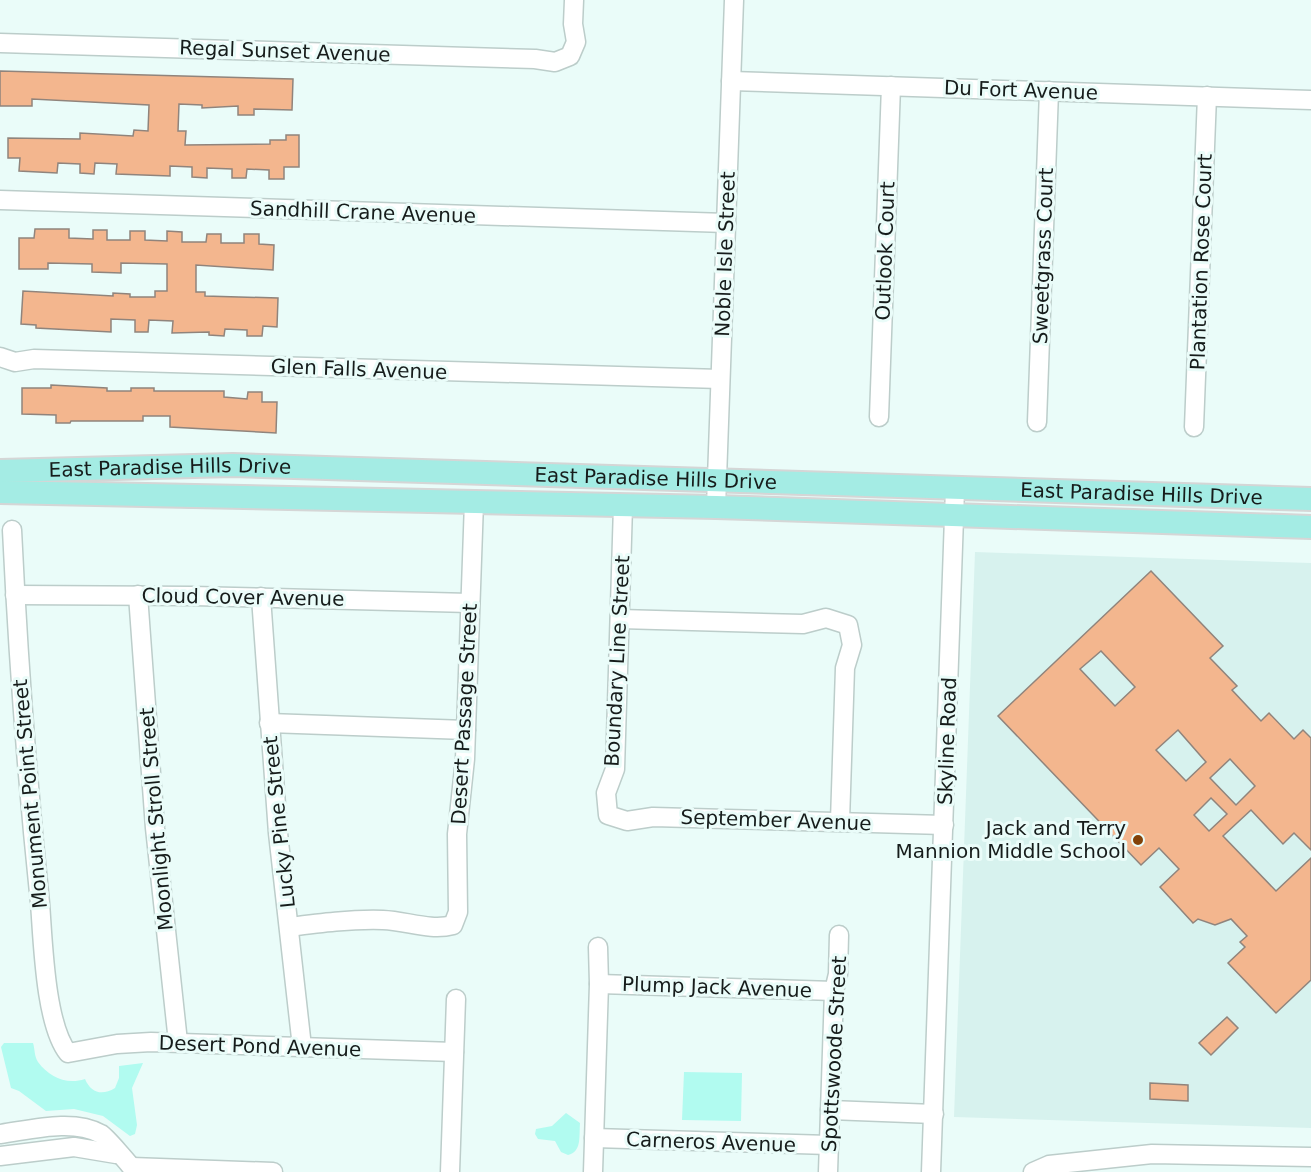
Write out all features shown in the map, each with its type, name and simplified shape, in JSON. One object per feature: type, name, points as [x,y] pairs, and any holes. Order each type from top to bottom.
[{"type":"main road","name":"East Paradise Hills Drive","points":[[0,471],[233,465],[1311,499]]},
{"type":"main road","name":"East Paradise Hills Drive","points":[[0,492],[716,507],[1311,527]]},
{"type":"street","name":"Regal Sunset Avenue","points":[[0,43],[536,59],[555,62],[570,56],[576,42],[573,24],[574,0]]},
{"type":"street","name":"Noble Isle Street","points":[[716,507],[734,0]]},
{"type":"street","name":"Du Fort Avenue","points":[[731,81],[1311,100]]},
{"type":"street","name":"Outlook Court","points":[[879,417],[891,86]]},
{"type":"street","name":"Sweetgrass Court","points":[[1037,422],[1049,91]]},
{"type":"street","name":"Plantation Rose Court","points":[[1194,427],[1207,96]]},
{"type":"street","name":"Sandhill Crane Avenue","points":[[0,200],[726,223]]},
{"type":"street","name":"Glen Falls Avenue","points":[[0,357],[15,362],[34,359],[720,379]]},
{"type":"street","name":"Skyline Road","points":[[932,1172],[955,489]]},
{"type":"street","name":"Desert Passage Street","points":[[289,927],[356,920],[384,920],[441,928],[453,925],[458,912],[457,844],[466,730],[474,502]]},
{"type":"street","name":"Boundary Line Street","points":[[608,815],[606,793],[615,769],[623,506]]},
{"type":"street","name":"Monument Point Street","points":[[12,530],[32,830],[50,996],[58,1041],[68,1053]]},
{"type":"street","name":"Cloud Cover Avenue","points":[[15,596],[138,595],[470,603]]},
{"type":"street","name":"Moonlight Stroll Street","points":[[138,595],[155,828],[178,1042]]},
{"type":"street","name":"Lucky Pine Street","points":[[261,597],[269,723],[302,1047]]},
{"type":"street","points":[[620,619],[803,624],[826,618],[848,625],[852,645],[845,668],[840,822]]},
{"type":"street","points":[[269,723],[466,730]]},
{"type":"street","name":"September Avenue","points":[[608,815],[627,821],[653,817],[944,825]]},
{"type":"street","name":"Spottswoode Street","points":[[828,1172],[834,991],[838,974],[839,935]]},
{"type":"street","points":[[593,1172],[599,984],[598,947]]},
{"type":"street","name":"Plump Jack Avenue","points":[[599,984],[834,991]]},
{"type":"street","points":[[450,1172],[456,999]]},
{"type":"street","name":"Desert Pond Avenue","points":[[68,1053],[117,1044],[178,1042],[454,1052]]},
{"type":"street","points":[[830,1110],[934,1114]]},
{"type":"street","points":[[0,1134],[55,1127],[87,1129],[109,1140],[116,1154],[133,1170],[273,1172]]},
{"type":"street","name":"Carneros Avenue","points":[[594,1138],[829,1145]]},
{"type":"street","points":[[0,1156],[74,1148],[116,1154]]},
{"type":"street","points":[[1033,1172],[1050,1165],[1152,1154],[1311,1157]]},
{"type":"shaded area","name":"Jack and Terry Mannion Middle School","points":[[975,552],[1311,563],[1311,1128],[954,1117]]},
{"type":"green space","points":[[4,1043],[33,1043],[37,1060],[47,1072],[65,1080],[85,1079],[87,1084],[97,1092],[106,1092],[115,1088],[119,1078],[119,1066],[143,1063],[132,1088],[137,1125],[135,1134],[130,1136],[103,1116],[74,1109],[46,1111],[19,1091],[11,1088],[1,1047]]},
{"type":"green space","points":[[684,1072],[742,1073],[741,1121],[682,1120]]},
{"type":"green space","points":[[566,1113],[580,1123],[578,1147],[576,1151],[568,1155],[561,1152],[555,1141],[538,1139],[535,1134],[536,1129],[552,1126]]},
{"type":"building","points":[[0,71],[293,79],[292,110],[254,109],[254,115],[238,115],[238,106],[202,108],[202,105],[179,104],[178,131],[186,131],[185,145],[270,144],[270,140],[286,140],[286,135],[299,135],[299,167],[284,167],[284,179],[269,179],[269,170],[247,169],[246,178],[232,178],[232,169],[207,168],[207,178],[192,177],[192,167],[170,166],[170,176],[116,174],[117,164],[95,163],[94,174],[80,173],[80,164],[58,163],[57,173],[19,171],[20,158],[8,158],[8,138],[80,139],[80,133],[133,136],[134,130],[148,131],[149,105],[32,99],[32,106],[0,106]]},
{"type":"building","points":[[35,229],[69,229],[69,238],[93,239],[93,230],[107,230],[107,240],[130,240],[130,231],[145,231],[145,240],[167,241],[167,231],[182,232],[182,242],[206,242],[207,234],[221,234],[221,243],[244,243],[244,234],[259,234],[259,244],[274,245],[273,270],[196,265],[196,292],[205,292],[205,296],[278,298],[277,327],[263,326],[262,336],[247,336],[247,330],[225,329],[224,336],[209,335],[209,332],[172,333],[173,321],[149,320],[148,332],[135,332],[135,320],[111,319],[111,332],[36,328],[36,325],[21,324],[23,291],[113,296],[113,293],[130,294],[130,297],[155,297],[155,291],[167,291],[167,264],[121,263],[121,273],[92,272],[92,264],[48,263],[48,269],[19,269],[19,238],[34,238]]},
{"type":"building","points":[[51,385],[107,388],[107,391],[154,388],[154,391],[224,391],[224,397],[247,399],[248,392],[262,392],[262,402],[277,402],[276,433],[170,427],[170,416],[143,416],[143,421],[56,423],[56,415],[22,414],[22,388],[51,388]]},
{"type":"building","points":[[1151,571],[1223,646],[1210,658],[1237,686],[1232,690],[1261,721],[1269,713],[1294,739],[1303,730],[1311,738],[1311,850],[1294,833],[1283,844],[1251,810],[1223,836],[1276,891],[1311,858],[1311,980],[1276,1013],[1228,963],[1245,947],[1240,942],[1247,936],[1231,919],[1215,925],[1198,919],[1193,923],[1160,887],[1179,869],[1159,848],[1141,865],[998,716]],"holes":[[[1101,651],[1135,687],[1115,706],[1080,669]],[[1178,730],[1206,762],[1186,781],[1156,750]],[[1230,759],[1255,786],[1236,805],[1210,778]],[[1211,798],[1227,814],[1209,831],[1194,815]]]},
{"type":"building","points":[[1227,1017],[1238,1028],[1211,1055],[1199,1043]]},
{"type":"building","points":[[1150,1083],[1188,1085],[1188,1101],[1150,1099]]},
{"type":"place","name":"Jack and Terry Mannion Middle School","points":[[1138,840]]}]
